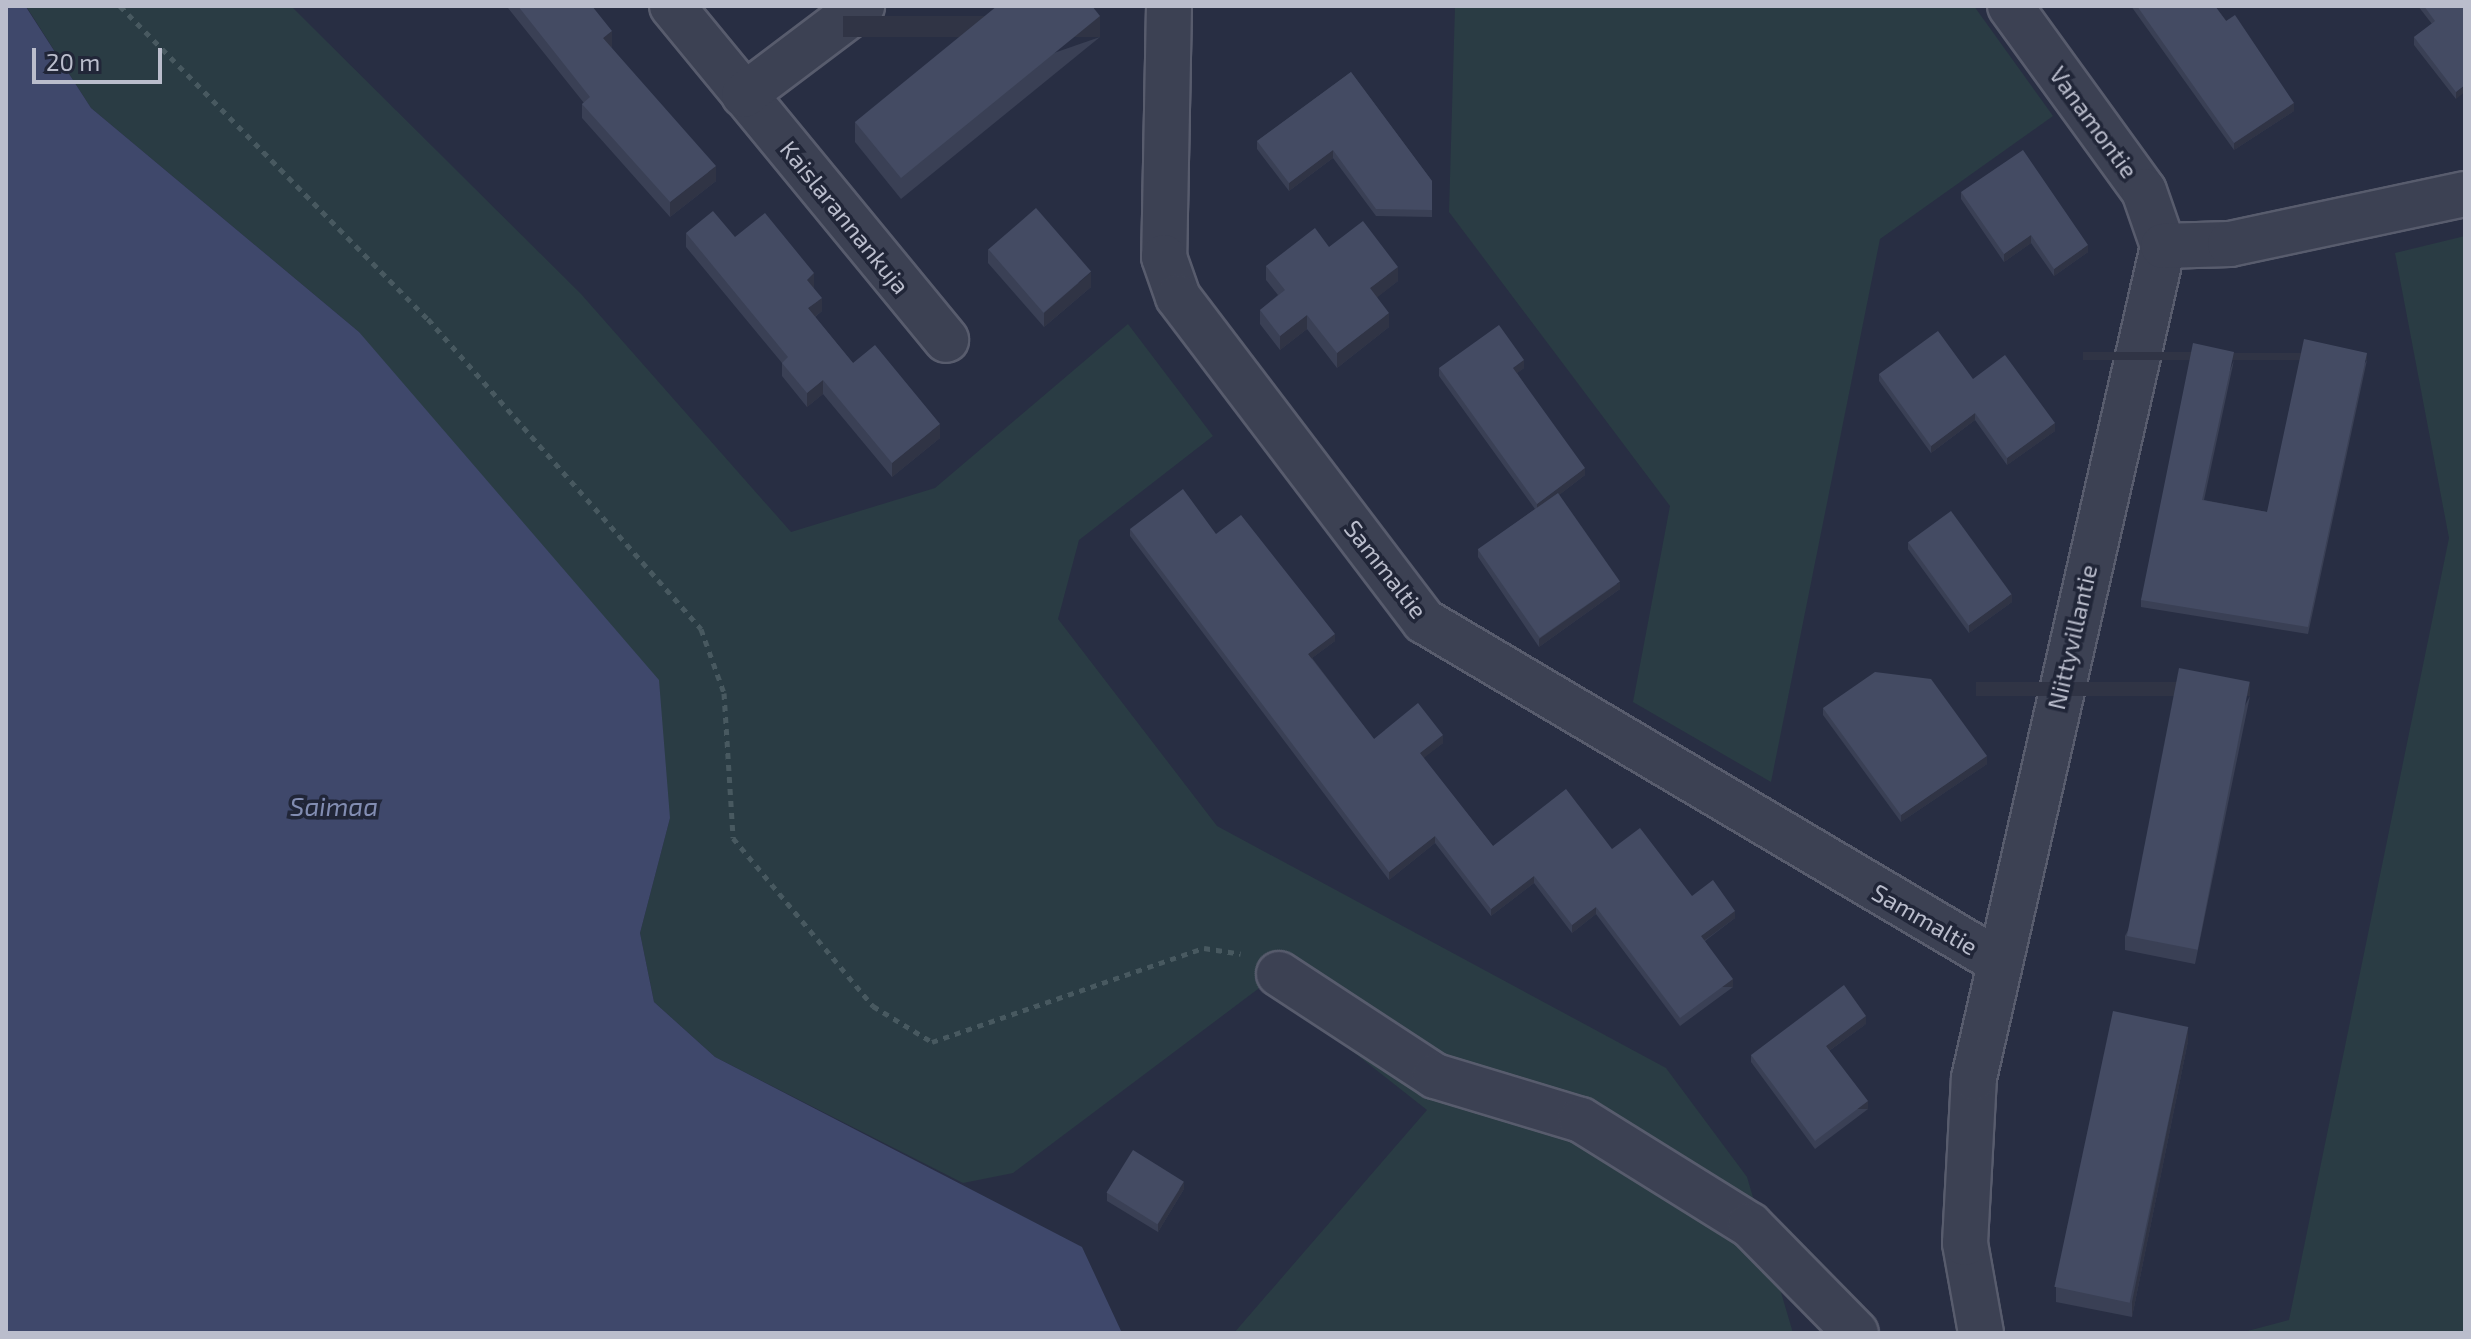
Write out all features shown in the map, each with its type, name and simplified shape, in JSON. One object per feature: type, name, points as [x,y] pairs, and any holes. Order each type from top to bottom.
[{"type":"street","name":"Kaislarannankuja","points":[[672,6],[946,340]]},
{"type":"street","points":[[744,95],[862,6]]},
{"type":"street","name":"Sammaltie","points":[[1169,6],[1164,257],[1178,297],[1424,621],[1998,961]]},
{"type":"street","name":"Vanamontie","points":[[2010,6],[2144,191],[2163,246]]},
{"type":"street","points":[[2163,246],[2230,244],[2465,194]]},
{"type":"street","name":"Niittyvillantie","points":[[1981,1333],[1965,1243],[1974,1078],[1998,961],[2163,246]]},
{"type":"street","points":[[1279,974],[1435,1076],[1581,1120],[1750,1225],[1856,1333]]},
{"type":"path","points":[[120,6],[428,319],[701,629],[724,693],[733,838],[873,1006],[932,1042],[1204,948],[1262,957],[1279,974]]},
{"type":"shaded area","points":[[26,6],[291,6],[581,294],[791,532],[935,488],[1128,324],[1213,436],[1079,540],[1058,619],[1217,826],[1666,1068],[1747,1177],[1793,1333],[1234,1333],[1427,1110],[1266,983],[1013,1173],[963,1183],[715,1057],[654,1002],[640,933],[670,818],[359,332],[91,108]]},
{"type":"shaded area","points":[[1455,6],[1974,6],[2053,116],[1880,239],[1771,782],[1633,702],[1670,506],[1449,212]]},
{"type":"shaded area","points":[[2465,236],[2465,1333],[2240,1333],[2289,1320],[2449,538],[2395,253]]},
{"type":"water","name":"Saimaa","points":[[6,6],[26,7],[91,108],[359,332],[659,680],[670,818],[640,933],[654,1002],[715,1057],[1082,1247],[1122,1333],[6,1333]]},
{"type":"building","points":[[518,6],[592,6],[612,31],[603,38],[716,166],[670,202],[582,104],[590,97]]},
{"type":"building","points":[[997,6],[1092,6],[1100,16],[901,178],[855,122]]},
{"type":"building","points":[[2137,6],[2215,6],[2226,21],[2235,15],[2294,103],[2234,143]]},
{"type":"building","points":[[2424,6],[2465,6],[2465,85],[2456,92],[2414,37],[2435,21]]},
{"type":"building","points":[[1351,72],[1432,181],[1432,210],[1376,209],[1333,150],[1289,183],[1257,141]]},
{"type":"building","points":[[2023,150],[2088,245],[2054,269],[2031,235],[2004,254],[1961,192]]},
{"type":"building","points":[[1036,208],[1091,271],[1044,313],[988,249]]},
{"type":"building","points":[[713,211],[735,237],[765,213],[814,273],[807,280],[822,298],[808,308],[853,363],[875,345],[940,424],[892,463],[823,380],[807,393],[782,363],[788,357],[686,233]]},
{"type":"building","points":[[1363,221],[1398,267],[1370,288],[1389,313],[1337,353],[1307,315],[1280,336],[1260,310],[1285,290],[1266,266],[1315,228],[1329,247]]},
{"type":"building","points":[[1499,325],[1524,360],[1513,368],[1585,468],[1537,504],[1439,368]]},
{"type":"building","points":[[1938,331],[1973,379],[2005,355],[2055,423],[2007,458],[1975,413],[1931,446],[1879,374]]},
{"type":"building","points":[[2304,339],[2367,353],[2308,627],[2141,600],[2193,343],[2234,352],[2202,500],[2267,512]]},
{"type":"building","points":[[1183,489],[1216,534],[1241,515],[1335,634],[1308,654],[1374,739],[1418,703],[1443,735],[1420,753],[1493,846],[1566,789],[1612,849],[1640,828],[1692,896],[1713,880],[1735,911],[1701,936],[1733,979],[1680,1018],[1596,907],[1572,925],[1534,876],[1491,909],[1435,836],[1389,872],[1130,529]]},
{"type":"building","points":[[1558,493],[1620,581],[1540,638],[1478,549]]},
{"type":"building","points":[[1951,511],[2012,594],[1969,625],[1908,542]]},
{"type":"building","points":[[2179,668],[2250,682],[2198,950],[2127,936]]},
{"type":"building","points":[[1875,672],[1931,679],[1987,756],[1901,815],[1823,708]]},
{"type":"building","points":[[1844,985],[1866,1016],[1826,1046],[1868,1101],[1815,1141],[1751,1055]]},
{"type":"building","points":[[2113,1011],[2188,1027],[2130,1303],[2054,1287]]},
{"type":"building","points":[[1133,1150],[1184,1182],[1157,1224],[1107,1192]]}]
